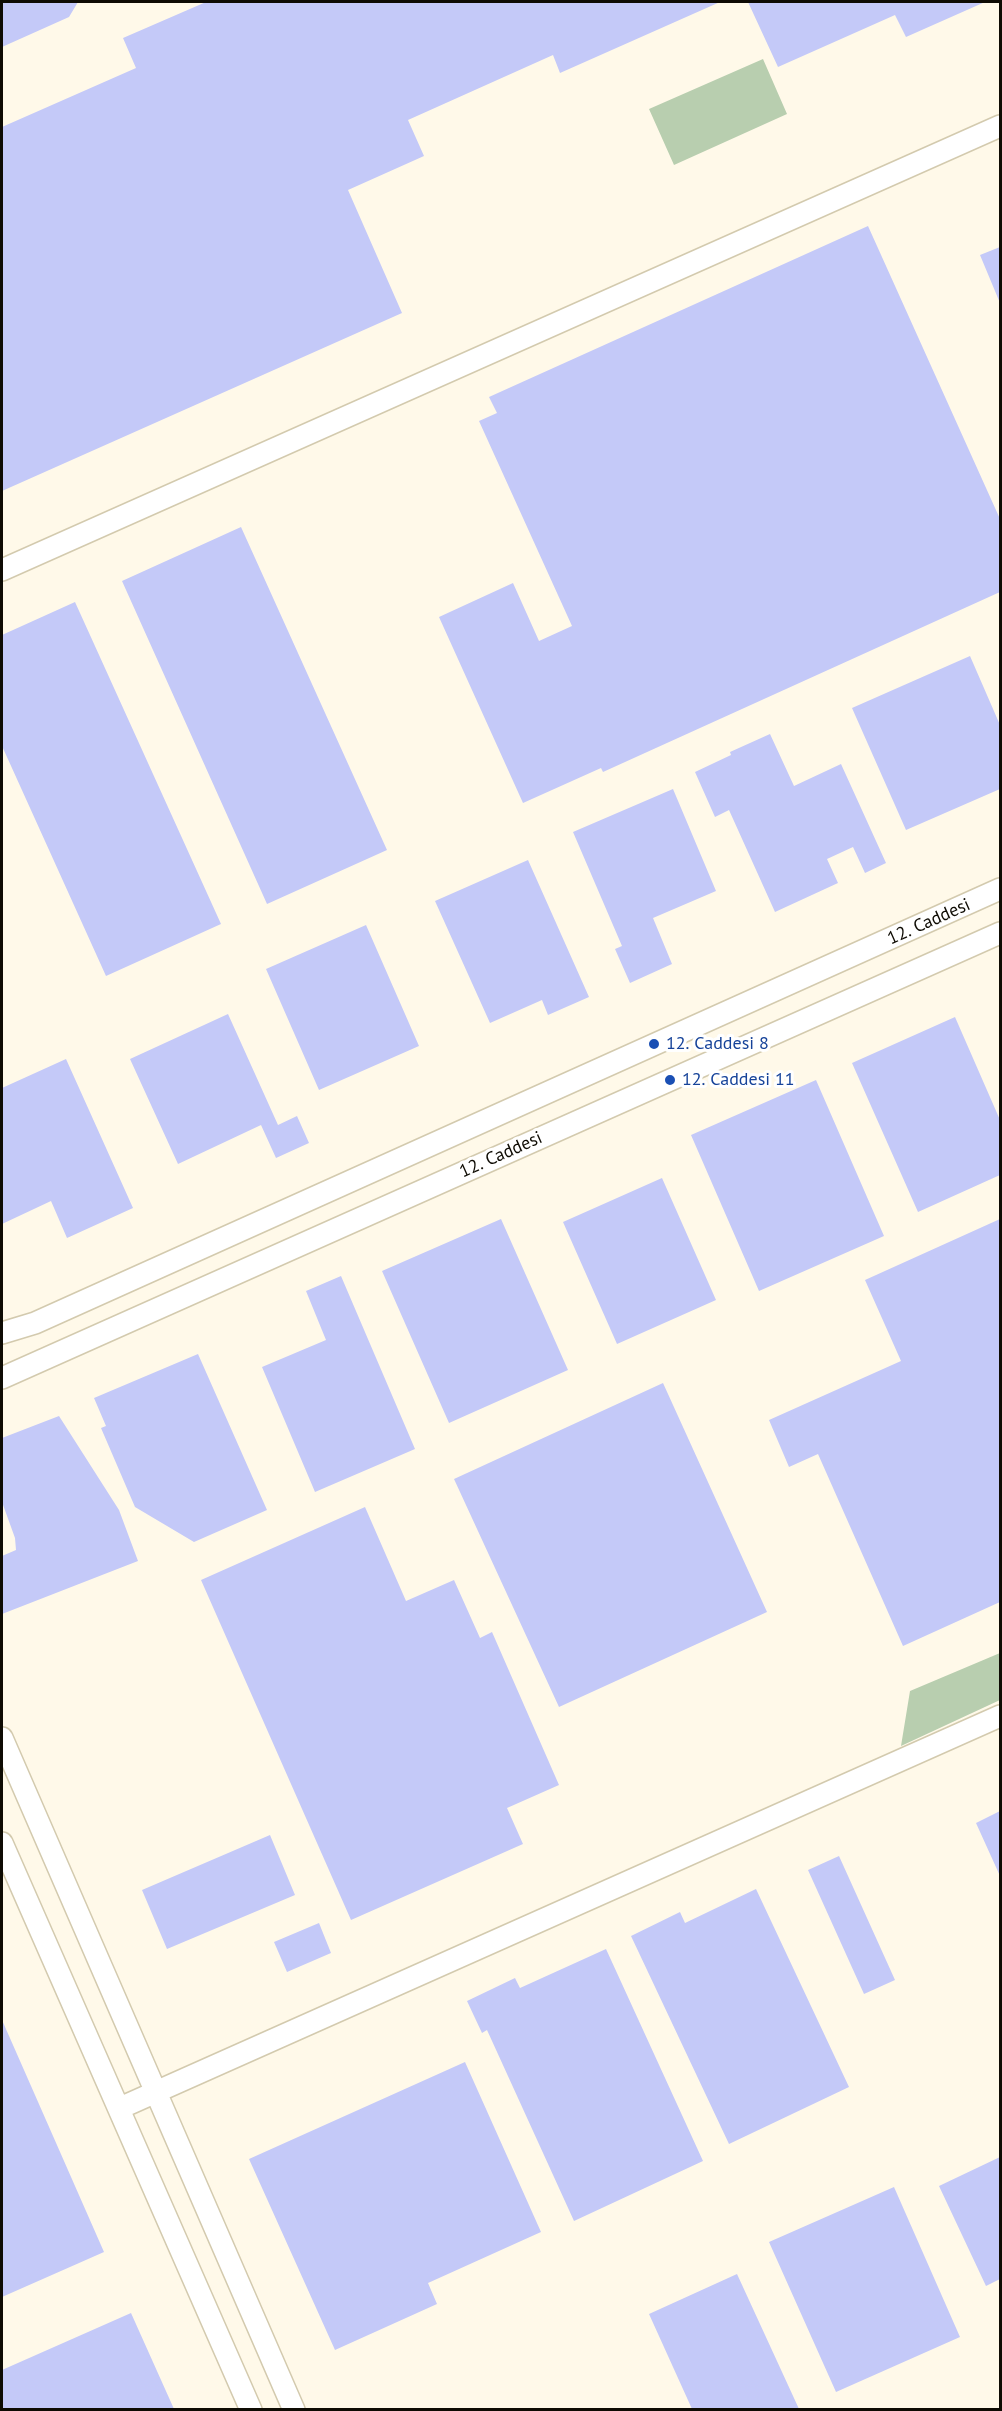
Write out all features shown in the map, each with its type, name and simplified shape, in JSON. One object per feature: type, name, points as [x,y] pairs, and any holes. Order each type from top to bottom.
[{"type":"street","points":[[2,570],[1000,126]]},
{"type":"street","name":"12. Caddesi","points":[[2,1333],[35,1323],[1000,889]]},
{"type":"street","name":"12. Caddesi","points":[[2,1378],[1000,933]]},
{"type":"street","points":[[120,2108],[1000,1716]]},
{"type":"street","points":[[2,1738],[294,2409]]},
{"type":"street","points":[[2,1843],[251,2409]]},
{"type":"green space","points":[[763,59],[787,114],[674,165],[649,109]]},
{"type":"green space","points":[[1000,1653],[1000,1700],[901,1746],[910,1691]]},
{"type":"building","points":[[2,2],[78,2],[69,17],[2,47]]},
{"type":"building","points":[[206,2],[720,2],[560,73],[553,55],[408,120],[424,156],[348,190],[402,313],[2,491],[2,127],[136,68],[123,38]]},
{"type":"building","points":[[748,2],[985,2],[906,37],[895,15],[778,67]]},
{"type":"building","points":[[868,226],[1000,519],[1000,592],[603,772],[601,768],[523,803],[439,617],[513,583],[539,641],[572,626],[479,421],[497,413],[489,397]]},
{"type":"building","points":[[1000,247],[1000,303],[980,255]]},
{"type":"building","points":[[241,527],[387,850],[267,904],[122,581]]},
{"type":"building","points":[[75,602],[221,924],[106,976],[2,746],[2,635]]},
{"type":"building","points":[[970,656],[1000,725],[1000,789],[906,830],[852,708]]},
{"type":"building","points":[[770,734],[794,786],[841,764],[886,863],[865,873],[853,847],[827,859],[838,883],[775,912],[729,810],[715,817],[695,772],[731,755],[730,752]]},
{"type":"building","points":[[673,789],[716,891],[653,918],[672,964],[630,983],[615,949],[622,946],[573,832]]},
{"type":"building","points":[[528,860],[589,997],[548,1015],[542,1000],[490,1023],[435,901]]},
{"type":"building","points":[[366,925],[419,1046],[319,1090],[266,969]]},
{"type":"building","points":[[228,1014],[278,1125],[297,1116],[309,1143],[276,1158],[261,1125],[178,1164],[130,1059]]},
{"type":"building","points":[[955,1017],[1000,1120],[1000,1175],[918,1212],[852,1063]]},
{"type":"building","points":[[66,1059],[133,1208],[67,1238],[51,1201],[2,1224],[2,1088]]},
{"type":"building","points":[[816,1080],[884,1236],[759,1291],[691,1135]]},
{"type":"building","points":[[662,1178],[716,1300],[617,1344],[563,1222]]},
{"type":"building","points":[[501,1219],[568,1370],[449,1423],[382,1271]]},
{"type":"building","points":[[1000,1219],[1000,1602],[903,1646],[818,1454],[789,1467],[769,1420],[901,1361],[865,1280]]},
{"type":"building","points":[[341,1276],[415,1449],[315,1492],[262,1367],[326,1340],[306,1291]]},
{"type":"building","points":[[198,1354],[267,1510],[194,1542],[135,1507],[101,1428],[106,1426],[94,1398]]},
{"type":"building","points":[[663,1383],[767,1612],[559,1707],[454,1479]]},
{"type":"building","points":[[59,1416],[119,1510],[138,1561],[2,1614],[2,1556],[16,1550],[15,1538],[2,1502],[2,1438]]},
{"type":"building","points":[[365,1507],[406,1601],[454,1580],[480,1638],[492,1632],[559,1785],[507,1808],[523,1844],[351,1920],[201,1580]]},
{"type":"building","points":[[1000,1811],[1000,1876],[976,1823]]},
{"type":"building","points":[[270,1835],[295,1895],[167,1949],[142,1890]]},
{"type":"building","points":[[839,1856],[895,1980],[864,1994],[808,1870]]},
{"type":"building","points":[[756,1889],[849,2087],[729,2144],[631,1936],[680,1912],[685,1923]]},
{"type":"building","points":[[319,1923],[331,1953],[287,1972],[274,1942]]},
{"type":"building","points":[[606,1949],[703,2161],[574,2221],[487,2030],[482,2033],[467,2001],[515,1978],[520,1988]]},
{"type":"building","points":[[2,2020],[104,2252],[2,2297]]},
{"type":"building","points":[[465,2062],[541,2232],[428,2283],[437,2304],[335,2350],[249,2159]]},
{"type":"building","points":[[1000,2157],[1000,2279],[986,2286],[939,2186]]},
{"type":"building","points":[[894,2187],[960,2337],[836,2392],[769,2242]]},
{"type":"building","points":[[737,2274],[799,2409],[692,2409],[649,2314]]},
{"type":"building","points":[[131,2313],[174,2409],[2,2409],[2,2370]]},
{"type":"place","name":"12. Caddesi 8","points":[[654,1044]]},
{"type":"place","name":"12. Caddesi 11","points":[[670,1080]]}]
